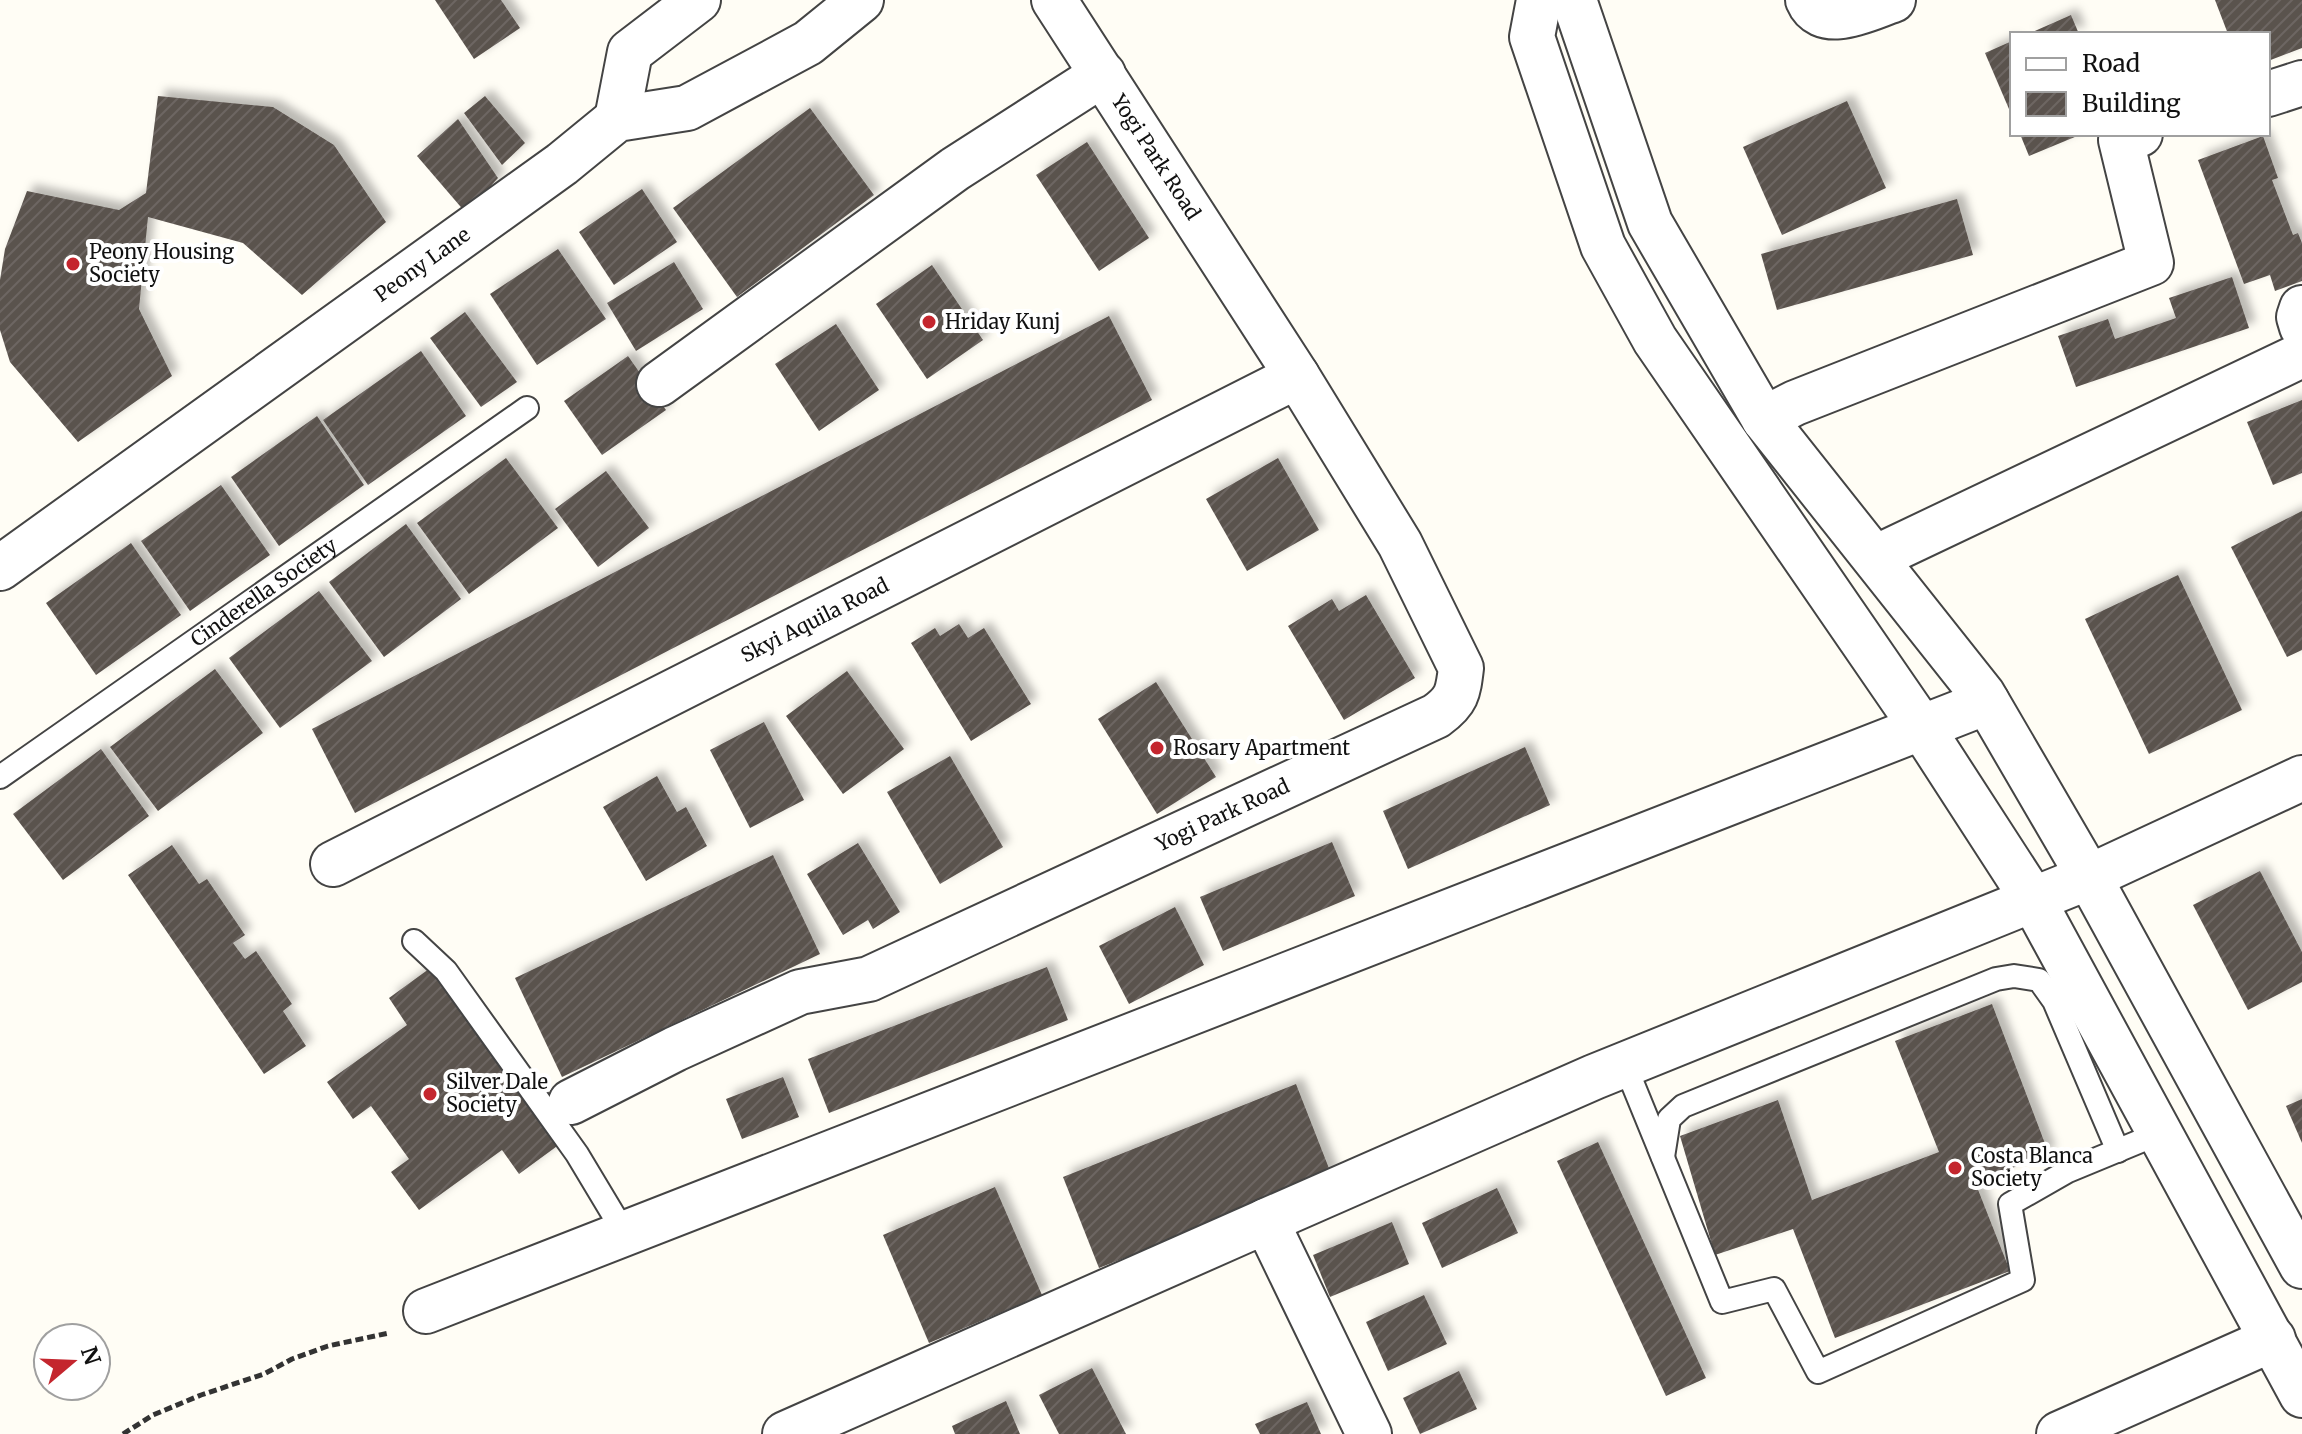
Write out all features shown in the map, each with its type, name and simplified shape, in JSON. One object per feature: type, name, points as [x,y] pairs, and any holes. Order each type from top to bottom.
[{"type":"street","points":[[698,0],[630,52],[617,119],[687,108],[808,43],[861,0]]},
{"type":"street","name":"Yogi Park Road","points":[[560,1108],[675,1049],[800,992],[869,979],[1436,716],[1452,704],[1459,688],[1461,668],[1400,544],[1297,376],[1054,0]]},
{"type":"street","points":[[1539,0],[1532,37],[1603,246],[1655,340],[1922,728],[2032,898],[2302,1395]]},
{"type":"street","points":[[1574,0],[1650,223],[1764,419],[1987,702],[2089,877],[2302,1266]]},
{"type":"street","points":[[1808,0],[1812,8],[1828,18],[1893,0]]},
{"type":"street","points":[[659,384],[955,169],[1103,74]]},
{"type":"street","points":[[2270,93],[2302,83]]},
{"type":"street","name":"Peony Lane","points":[[0,568],[562,164],[617,119]]},
{"type":"street","points":[[1764,419],[1795,403],[2151,263],[2121,140],[2134,136]]},
{"type":"street","points":[[2302,308],[2299,317],[2302,327]]},
{"type":"street","points":[[1875,558],[2302,355]]},
{"type":"street","name":"Skyi Aquila Road","points":[[333,864],[1297,376]]},
{"type":"street","points":[[426,1311],[1987,702]]},
{"type":"street","points":[[785,1434],[1625,1065],[2089,877],[2302,778]]},
{"type":"street","points":[[1266,1221],[1369,1434]]},
{"type":"street","points":[[2059,1434],[2273,1339]]},
{"type":"lane","name":"Cinderella Society","points":[[0,777],[527,408]]},
{"type":"lane","points":[[414,941],[446,971],[560,1108],[577,1154],[625,1234]]},
{"type":"lane","points":[[1663,1158],[1669,1119],[1683,1106],[1996,979],[2014,976],[2039,980],[2054,1001],[2118,1151]]},
{"type":"lane","points":[[1625,1065],[1722,1302],[1774,1289],[1818,1372],[2023,1280],[2010,1204],[2068,1171],[2160,1133]]},
{"type":"path","points":[[123,1434],[153,1415],[264,1374],[292,1359],[328,1346],[391,1333],[426,1311]]},
{"type":"building","points":[[435,0],[501,0],[520,28],[474,59]]},
{"type":"building","points":[[2215,0],[2302,0],[2302,48],[2270,60],[2270,32],[2227,32]]},
{"type":"building","points":[[2071,15],[2078,32],[2033,32]]},
{"type":"building","points":[[2010,42],[2010,111],[1985,53]]},
{"type":"building","name":"Peony Housing Society","points":[[158,96],[273,107],[334,145],[386,222],[302,295],[243,243],[148,217],[139,309],[172,376],[78,442],[10,362],[0,330],[0,280],[5,249],[27,191],[119,210],[146,193]]},
{"type":"building","points":[[485,96],[525,143],[502,165],[464,113]]},
{"type":"building","points":[[1847,101],[1886,188],[1782,235],[1743,147]]},
{"type":"building","points":[[810,108],[874,195],[737,297],[673,208]]},
{"type":"building","points":[[458,119],[498,178],[466,213],[417,156]]},
{"type":"building","points":[[2021,136],[2077,136],[2029,156]]},
{"type":"building","points":[[2263,136],[2278,178],[2272,180],[2293,235],[2298,233],[2302,243],[2302,281],[2275,291],[2270,275],[2244,284],[2198,160]]},
{"type":"building","points":[[1087,142],[1149,238],[1099,271],[1036,175]]},
{"type":"building","points":[[642,189],[677,242],[614,285],[579,232]]},
{"type":"building","points":[[1957,199],[1973,255],[1777,310],[1761,254]]},
{"type":"building","points":[[558,249],[606,319],[537,365],[490,294]]},
{"type":"building","points":[[674,262],[703,309],[636,351],[607,303]]},
{"type":"building","name":"Hriday Kunj","points":[[932,265],[983,340],[927,379],[876,304]]},
{"type":"building","points":[[2232,277],[2249,328],[2076,387],[2058,336],[2108,319],[2115,339],[2176,318],[2169,298]]},
{"type":"building","points":[[465,312],[517,382],[481,407],[430,338]]},
{"type":"building","points":[[1109,316],[1152,400],[355,813],[312,729]]},
{"type":"building","points":[[836,324],[879,390],[819,431],[775,364]]},
{"type":"building","points":[[421,351],[466,416],[368,485],[323,420]]},
{"type":"building","points":[[628,356],[666,410],[602,455],[564,401]]},
{"type":"building","points":[[2302,400],[2302,473],[2273,485],[2247,422]]},
{"type":"building","points":[[317,416],[364,485],[279,546],[231,477]]},
{"type":"building","points":[[506,458],[558,528],[469,594],[417,523]]},
{"type":"building","points":[[1278,458],[1319,530],[1247,571],[1206,499]]},
{"type":"building","points":[[606,471],[649,528],[598,567],[555,509]]},
{"type":"building","points":[[221,485],[270,555],[190,611],[141,541]]},
{"type":"building","points":[[2302,511],[2302,650],[2287,657],[2231,547]]},
{"type":"building","points":[[406,524],[461,599],[384,657],[329,582]]},
{"type":"building","points":[[131,543],[181,615],[96,675],[46,603]]},
{"type":"building","points":[[2178,575],[2242,710],[2149,754],[2085,619]]},
{"type":"building","points":[[319,591],[372,661],[280,728],[229,658]]},
{"type":"building","points":[[1366,595],[1415,678],[1344,720],[1288,626],[1332,599],[1339,611]]},
{"type":"building","points":[[959,624],[968,638],[984,628],[1031,704],[971,741],[911,643],[935,628],[940,636]]},
{"type":"building","points":[[215,669],[263,733],[158,811],[110,747]]},
{"type":"building","points":[[847,671],[904,749],[843,794],[786,716]]},
{"type":"building","name":"Rosary Apartment","points":[[1156,682],[1216,777],[1157,814],[1098,719]]},
{"type":"building","points":[[764,722],[804,800],[750,828],[710,750]]},
{"type":"building","points":[[1525,747],[1550,805],[1408,869],[1383,811]]},
{"type":"building","points":[[101,749],[149,816],[63,880],[13,814]]},
{"type":"building","points":[[950,756],[1003,847],[940,884],[887,792]]},
{"type":"building","points":[[657,776],[677,812],[686,807],[707,846],[646,881],[603,807]]},
{"type":"building","points":[[1332,842],[1355,896],[1223,951],[1200,897]]},
{"type":"building","points":[[858,843],[900,912],[873,929],[868,920],[843,935],[807,874]]},
{"type":"building","points":[[172,845],[199,884],[207,879],[245,935],[233,943],[245,959],[256,951],[292,1004],[283,1011],[306,1046],[264,1074],[128,875]]},
{"type":"building","points":[[773,855],[820,954],[562,1077],[515,978]]},
{"type":"building","points":[[2260,871],[2302,952],[2302,982],[2248,1010],[2193,905]]},
{"type":"building","points":[[1175,907],[1204,965],[1129,1004],[1099,946]]},
{"type":"building","name":"Silver Dale Society","points":[[433,966],[560,1144],[519,1174],[502,1150],[419,1210],[391,1172],[409,1159],[371,1106],[353,1119],[327,1082],[407,1025],[389,998]]},
{"type":"building","points":[[1047,967],[1068,1020],[829,1113],[808,1059]]},
{"type":"building","name":"Costa Blanca Society","points":[[1992,1004],[2049,1154],[1975,1182],[2010,1271],[1835,1338],[1793,1229],[1715,1255],[1680,1136],[1778,1100],[1812,1200],[1939,1152],[1895,1041]]},
{"type":"building","points":[[783,1077],[799,1117],[742,1139],[726,1099]]},
{"type":"building","points":[[1296,1084],[1332,1176],[1099,1268],[1063,1177]]},
{"type":"building","points":[[2302,1099],[2302,1143],[2286,1106]]},
{"type":"building","points":[[1598,1142],[1706,1378],[1666,1396],[1557,1161]]},
{"type":"building","points":[[995,1187],[1042,1295],[929,1343],[883,1235]]},
{"type":"building","points":[[1497,1188],[1518,1233],[1442,1268],[1422,1223]]},
{"type":"building","points":[[1392,1222],[1409,1264],[1330,1297],[1313,1255]]},
{"type":"building","points":[[1424,1295],[1447,1344],[1388,1371],[1366,1322]]},
{"type":"building","points":[[1092,1368],[1126,1434],[1059,1434],[1039,1395]]},
{"type":"building","points":[[1459,1371],[1477,1409],[1420,1434],[1403,1398]]},
{"type":"building","points":[[1006,1401],[1020,1434],[955,1434],[952,1426]]},
{"type":"building","points":[[1307,1402],[1321,1434],[1260,1434],[1255,1424]]},
{"type":"place","name":"Peony Housing Society","points":[[73,264]]},
{"type":"place","name":"Hriday Kunj","points":[[929,322]]},
{"type":"place","name":"Rosary Apartment","points":[[1157,748]]},
{"type":"place","name":"Silver Dale Society","points":[[430,1094]]},
{"type":"place","name":"Costa Blanca Society","points":[[1955,1168]]}]
